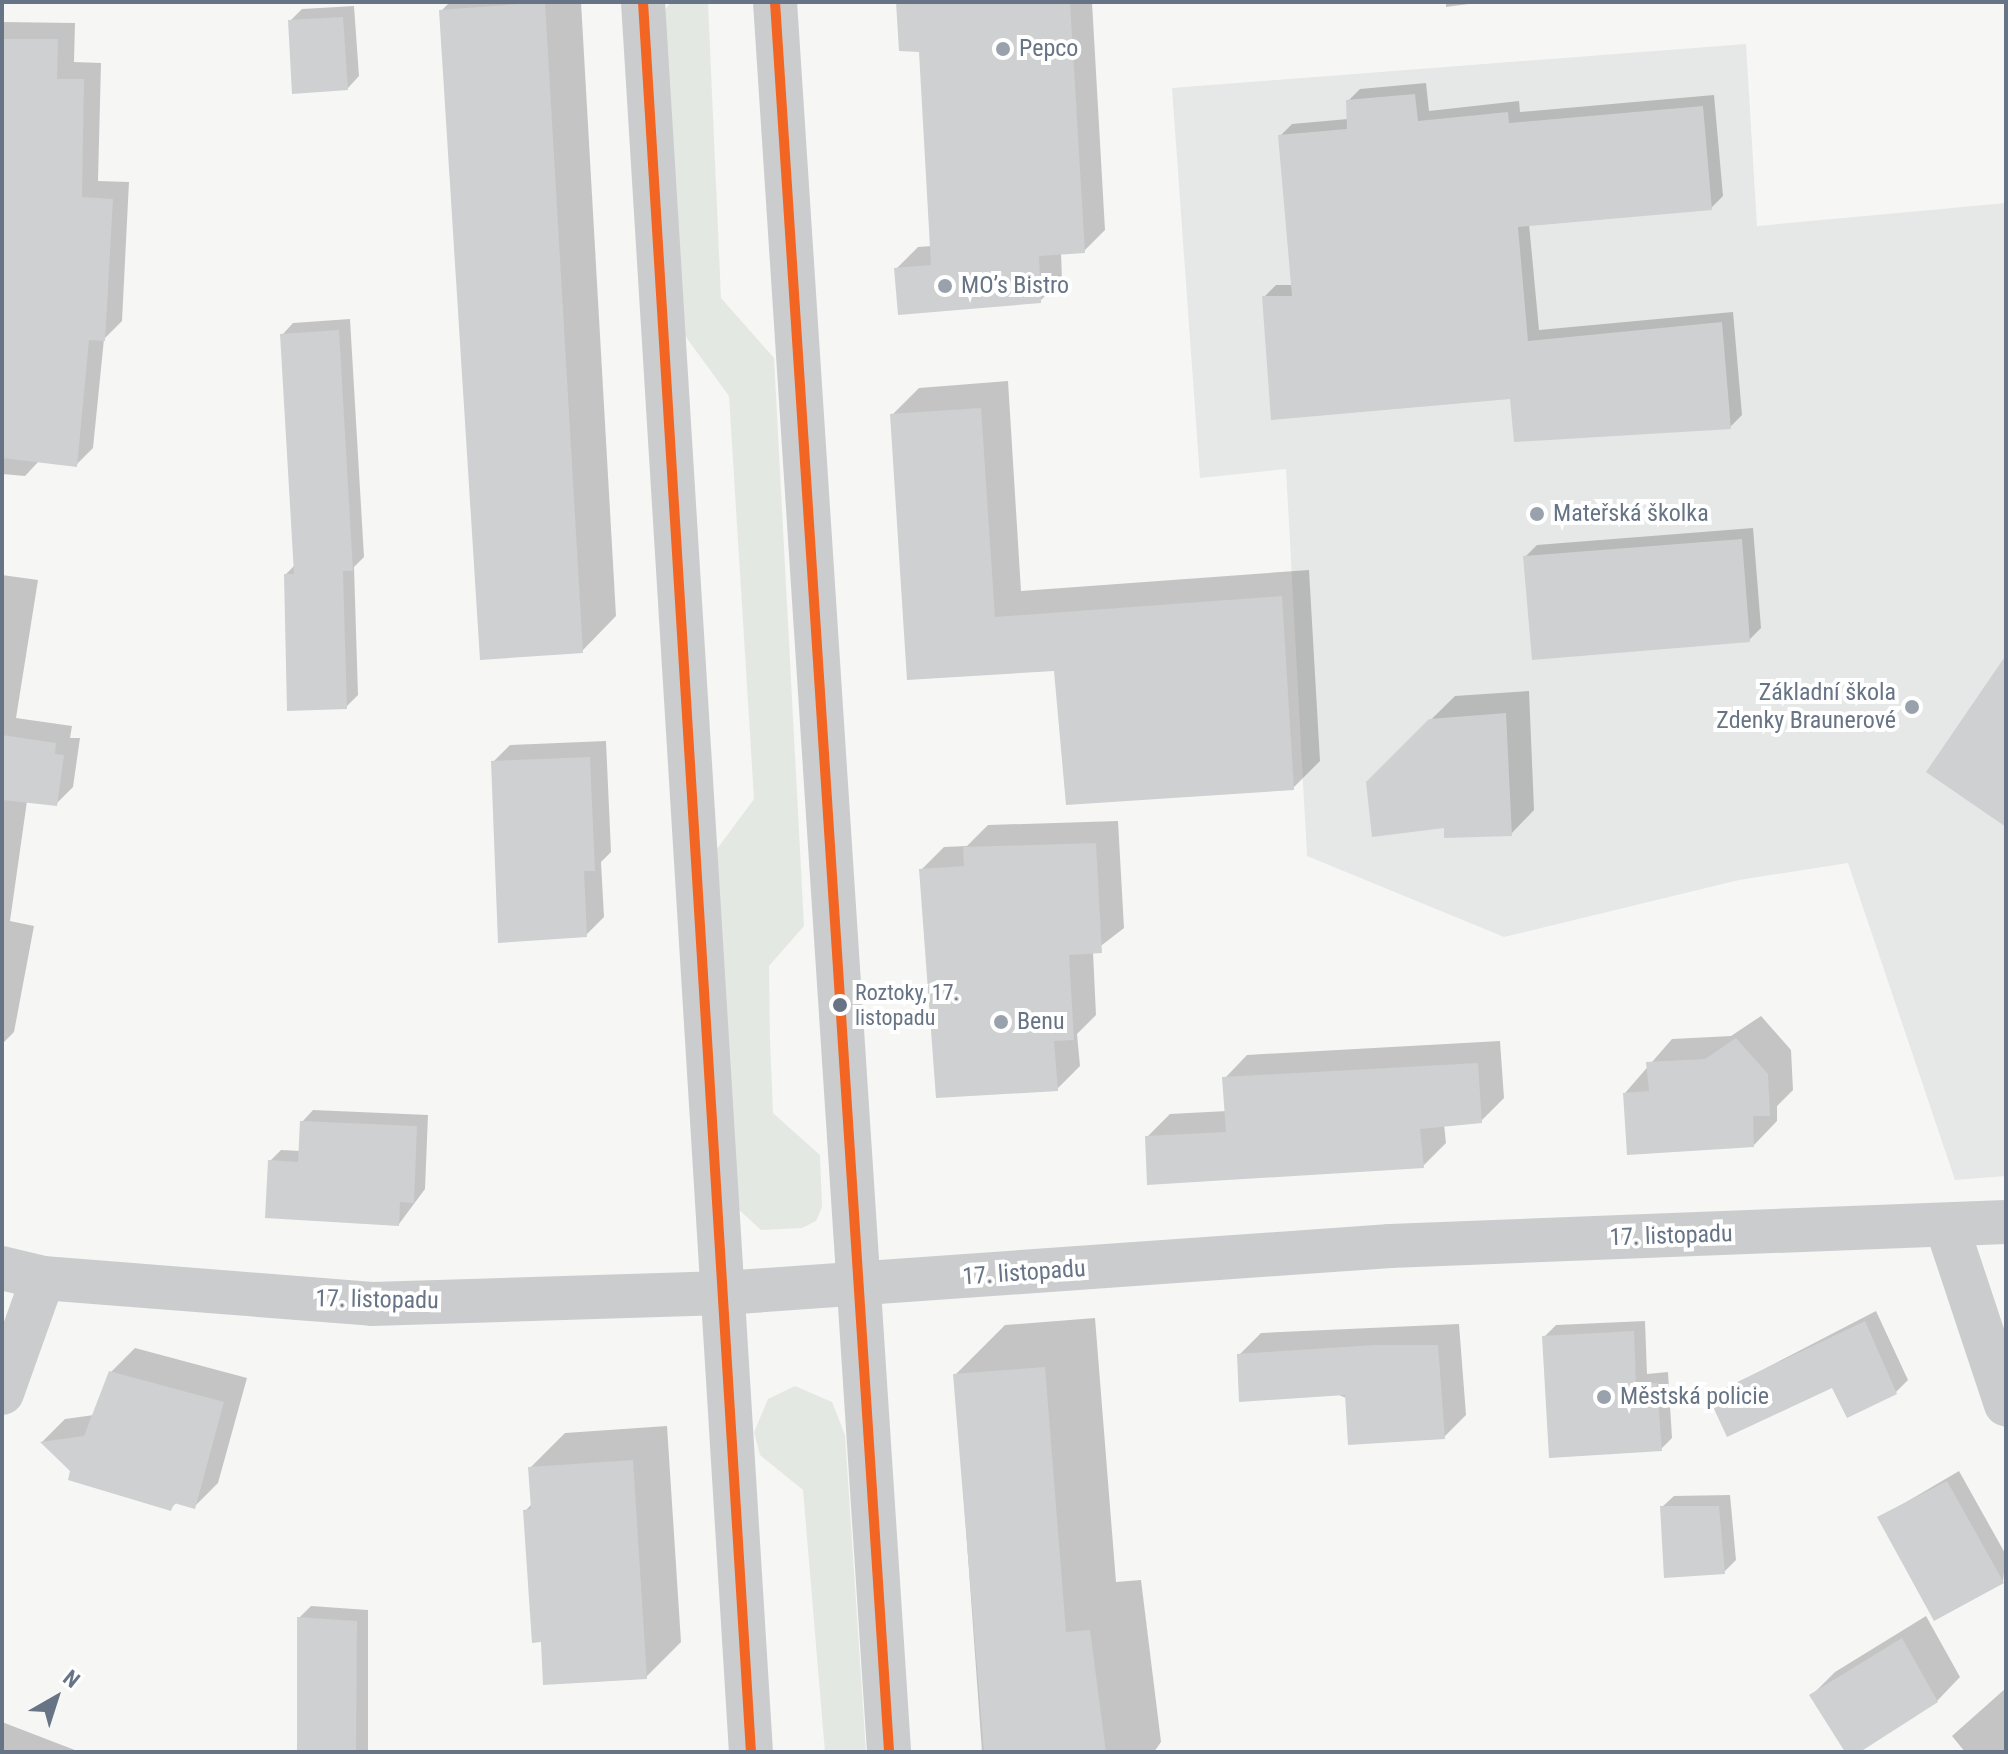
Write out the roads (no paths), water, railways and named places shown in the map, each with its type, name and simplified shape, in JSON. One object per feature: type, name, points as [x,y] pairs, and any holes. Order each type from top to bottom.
[{"type":"street","points":[[643,2],[751,1752]]},
{"type":"street","points":[[775,2],[855,1283],[889,1752]]},
{"type":"street","name":"17. listopadu","points":[[22,1273],[372,1304],[724,1293],[1390,1246],[1947,1227],[2006,1222]]},
{"type":"street","points":[[1947,1227],[2006,1404]]},
{"type":"street","points":[[2,1393],[22,1273]]},
{"type":"place","name":"Pepco","points":[[1003,49]]},
{"type":"place","name":"MO’s Bistro","points":[[945,286]]},
{"type":"place","name":"Mateřská školka","points":[[1537,514]]},
{"type":"place","name":"Základní škola Zdenky Braunerové","points":[[1912,707]]},
{"type":"place","name":"Roztoky, 17. listopadu","points":[[840,1005]]},
{"type":"place","name":"Benu","points":[[1001,1022]]},
{"type":"place","name":"Městská policie","points":[[1604,1397]]}]
